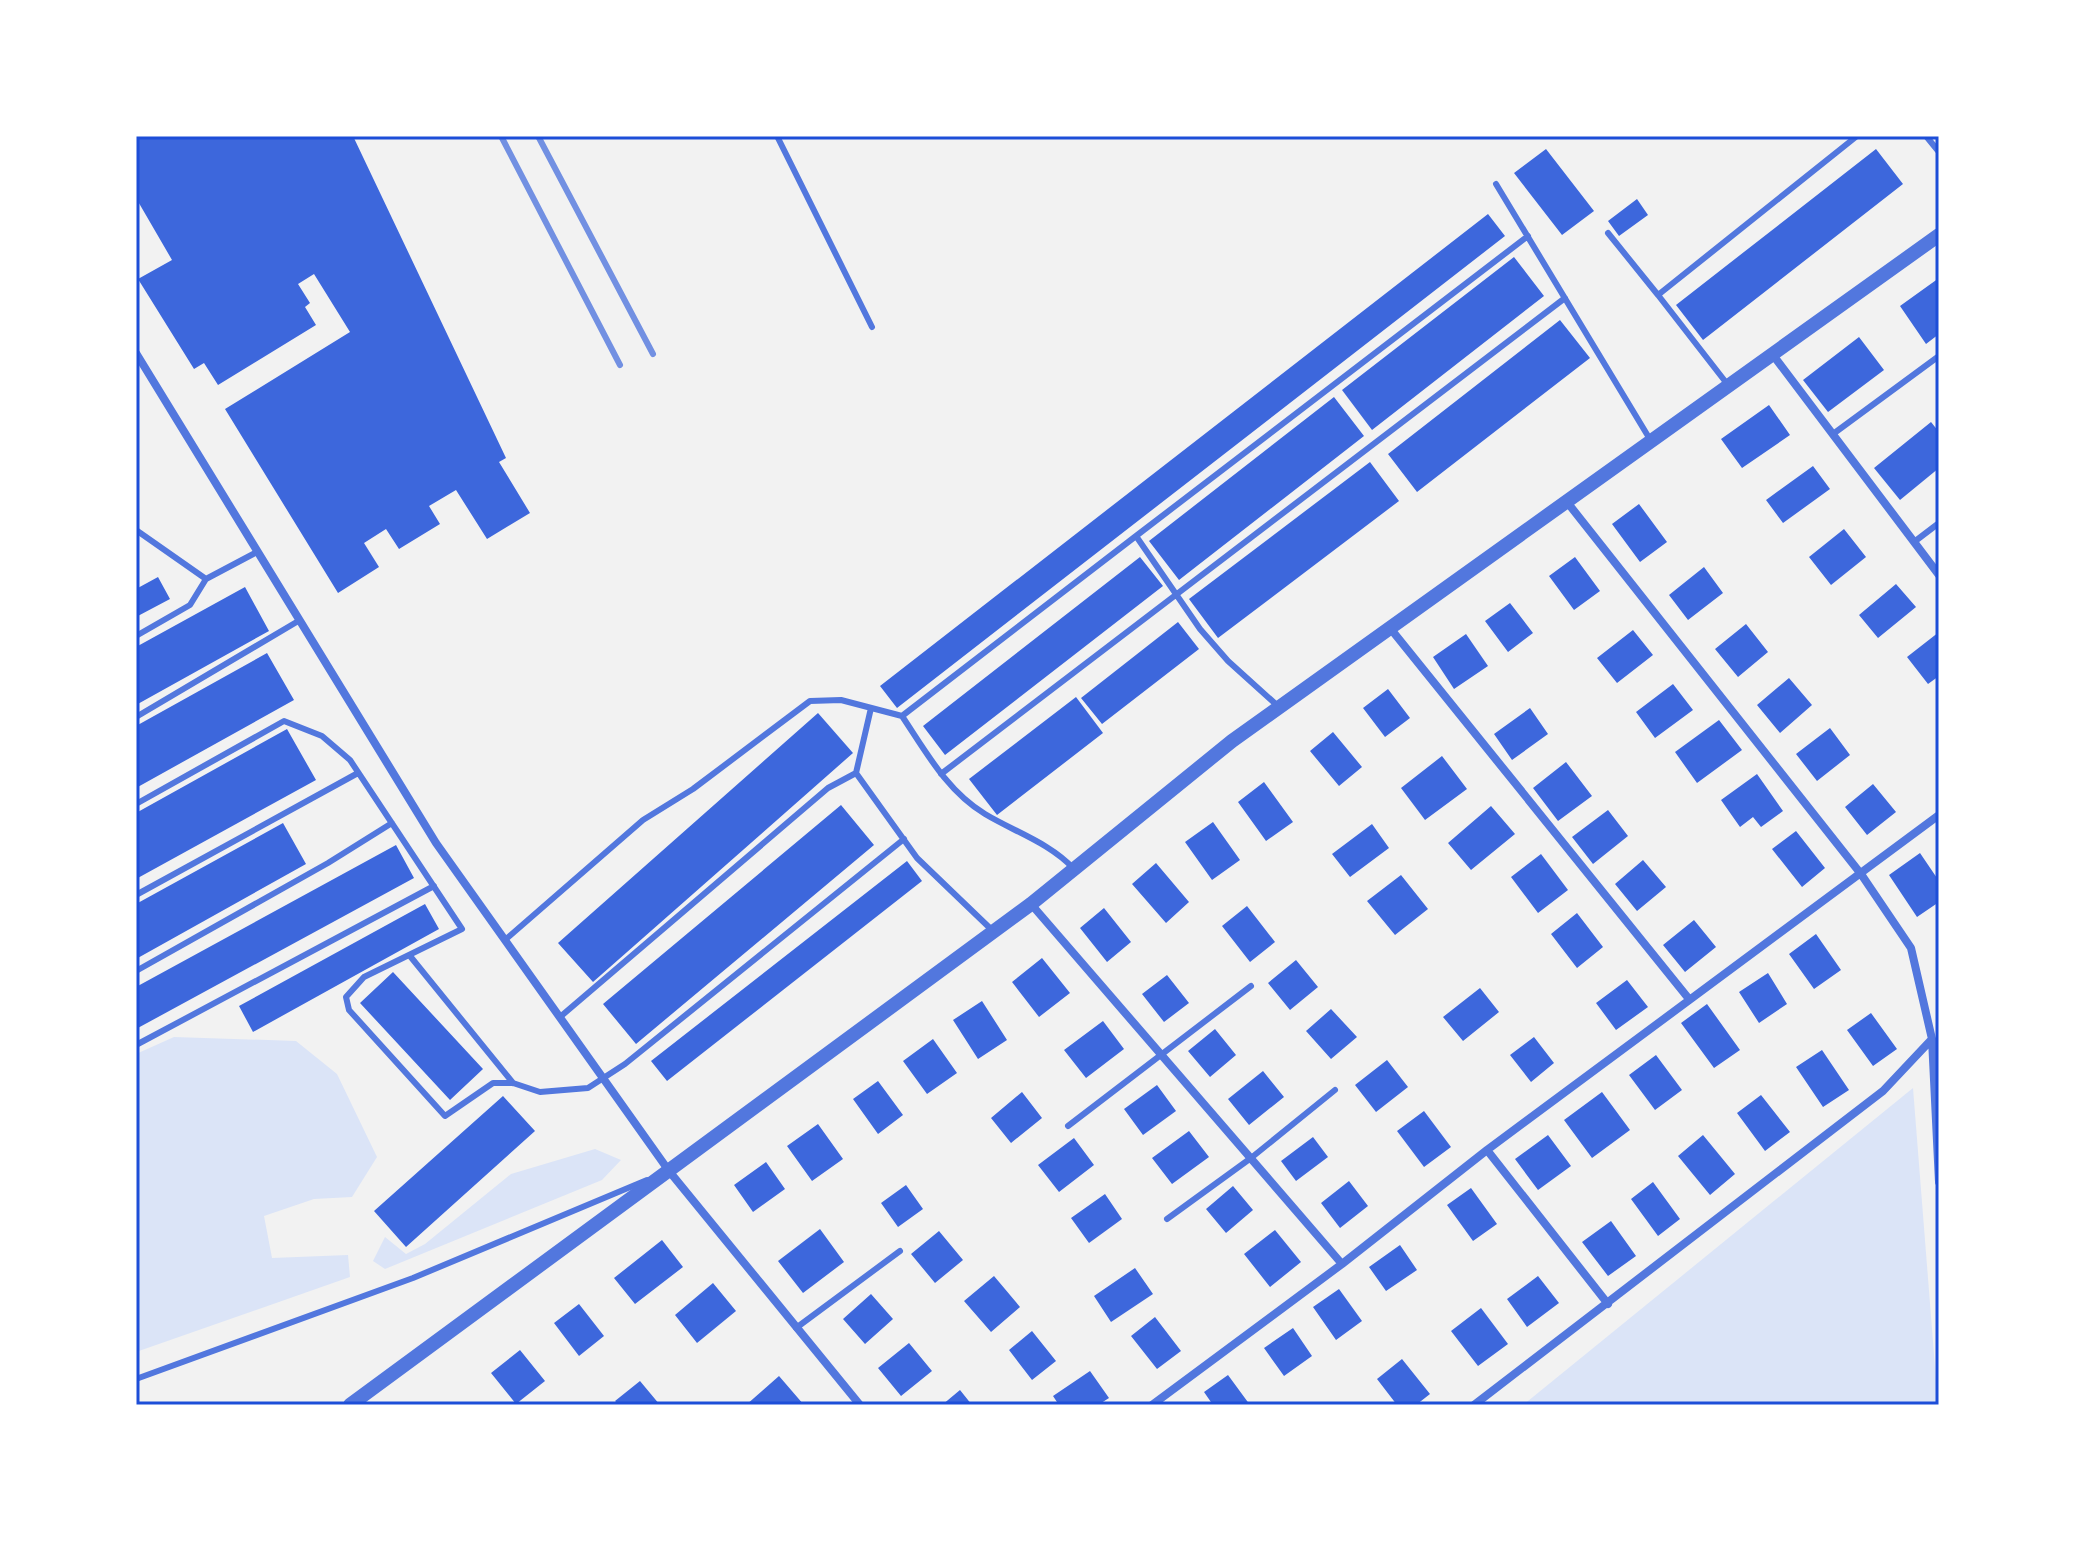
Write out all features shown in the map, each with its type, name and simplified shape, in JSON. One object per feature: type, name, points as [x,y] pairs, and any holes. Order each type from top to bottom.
[{"type":"street","points":[[352,1404],[994,932],[1232,741],[1939,235]]},
{"type":"street","points":[[136,353],[436,843],[669,1171],[860,1405]]},
{"type":"street","points":[[1773,355],[1939,575]]},
{"type":"street","points":[[1567,502],[1861,874],[1911,948],[1935,1039],[1939,1182]]},
{"type":"street","points":[[1390,628],[1689,999]]},
{"type":"street","points":[[1152,1405],[1342,1264],[1487,1150],[1939,815]]},
{"type":"street","points":[[1031,904],[1342,1264]]},
{"type":"street","points":[[1474,1405],[1883,1091],[1935,1039]]},
{"type":"street","points":[[1487,1150],[1608,1304]]},
{"type":"lane","points":[[777,136],[872,327]]},
{"type":"lane","points":[[1658,295],[1857,136]]},
{"type":"lane","points":[[1926,136],[1939,152]]},
{"type":"lane","points":[[1496,184],[1651,441]]},
{"type":"lane","points":[[1608,233],[1729,386]]},
{"type":"lane","points":[[902,716],[1528,236]]},
{"type":"lane","points":[[941,774],[1565,298]]},
{"type":"lane","points":[[1833,434],[1939,356]]},
{"type":"lane","points":[[1914,542],[1939,523]]},
{"type":"lane","points":[[136,530],[206,579]]},
{"type":"lane","points":[[1136,536],[1228,661],[1279,707]]},
{"type":"lane","points":[[136,636],[190,605],[206,579],[257,552]]},
{"type":"lane","points":[[136,717],[300,620]]},
{"type":"lane","points":[[505,940],[643,820],[693,789],[810,701],[841,700],[902,716],[941,774],[983,813],[1056,852],[1074,869]]},
{"type":"lane","points":[[560,1017],[828,788],[856,773],[871,708]]},
{"type":"lane","points":[[136,804],[284,721],[322,736],[350,760],[462,929],[364,977],[346,997],[349,1010],[445,1116],[493,1083],[513,1083],[540,1092],[588,1088],[904,839]]},
{"type":"lane","points":[[136,895],[358,773]]},
{"type":"lane","points":[[856,773],[917,858],[994,932]]},
{"type":"lane","points":[[136,971],[328,863],[392,823]]},
{"type":"lane","points":[[136,1045],[434,886]]},
{"type":"lane","points":[[410,956],[513,1083]]},
{"type":"lane","points":[[1068,1126],[1251,986]]},
{"type":"lane","points":[[1167,1219],[1251,1158],[1335,1090]]},
{"type":"lane","points":[[136,1379],[413,1278],[669,1171]]},
{"type":"lane","points":[[796,1328],[900,1251]]},
{"type":"shaded area","points":[[174,1037],[296,1041],[337,1074],[377,1157],[352,1197],[314,1199],[264,1216],[272,1258],[348,1255],[350,1277],[136,1352],[136,1054]]},
{"type":"shaded area","points":[[1913,1088],[1938,1405],[1523,1405]]},
{"type":"shaded area","points":[[595,1149],[621,1160],[602,1180],[385,1269],[373,1261],[385,1237],[406,1254],[425,1244],[511,1174]]},
{"type":"building","points":[[136,136],[353,136],[506,458],[499,462],[530,513],[487,539],[456,490],[429,506],[440,524],[399,549],[386,529],[364,543],[379,567],[338,593],[225,409],[350,332],[314,274],[298,284],[310,303],[305,307],[316,325],[218,385],[204,363],[194,369],[138,279],[172,260],[136,198]]},
{"type":"building","points":[[1546,149],[1594,211],[1562,235],[1514,173]]},
{"type":"building","points":[[1876,149],[1903,184],[1703,340],[1676,305]]},
{"type":"building","points":[[1637,199],[1648,215],[1619,236],[1608,221]]},
{"type":"building","points":[[1488,214],[1505,236],[897,708],[880,686]]},
{"type":"building","points":[[1514,257],[1544,296],[1372,430],[1342,390]]},
{"type":"building","points":[[1939,278],[1939,334],[1926,344],[1900,306]]},
{"type":"building","points":[[1560,320],[1590,358],[1417,492],[1388,454]]},
{"type":"building","points":[[1859,337],[1884,370],[1828,412],[1803,380]]},
{"type":"building","points":[[1334,397],[1364,436],[1179,580],[1149,541]]},
{"type":"building","points":[[1769,405],[1790,435],[1742,468],[1721,439]]},
{"type":"building","points":[[1931,422],[1939,432],[1939,468],[1900,500],[1874,468]]},
{"type":"building","points":[[1370,462],[1399,501],[1218,638],[1189,599]]},
{"type":"building","points":[[1813,466],[1830,489],[1783,523],[1766,500]]},
{"type":"building","points":[[1639,504],[1667,542],[1640,562],[1612,524]]},
{"type":"building","points":[[1844,529],[1866,557],[1831,585],[1809,557]]},
{"type":"building","points":[[1140,557],[1163,586],[945,755],[923,726]]},
{"type":"building","points":[[1575,557],[1600,591],[1574,610],[1549,576]]},
{"type":"building","points":[[1704,567],[1723,593],[1688,620],[1669,595]]},
{"type":"building","points":[[158,577],[170,599],[136,617],[136,589]]},
{"type":"building","points":[[1896,584],[1916,607],[1878,638],[1859,615]]},
{"type":"building","points":[[245,587],[269,631],[136,705],[136,647]]},
{"type":"building","points":[[1510,603],[1533,633],[1508,652],[1485,621]]},
{"type":"building","points":[[1178,622],[1199,649],[1102,724],[1081,698]]},
{"type":"building","points":[[1746,624],[1768,652],[1738,677],[1715,649]]},
{"type":"building","points":[[1633,630],[1653,655],[1617,683],[1597,658]]},
{"type":"building","points":[[1939,632],[1939,676],[1928,684],[1907,657]]},
{"type":"building","points":[[1466,634],[1488,666],[1454,689],[1433,657]]},
{"type":"building","points":[[267,653],[294,700],[136,788],[136,726]]},
{"type":"building","points":[[1789,678],[1812,705],[1780,733],[1757,705]]},
{"type":"building","points":[[1673,684],[1693,710],[1655,738],[1636,712]]},
{"type":"building","points":[[1388,689],[1410,718],[1385,737],[1363,708]]},
{"type":"building","points":[[1076,697],[1103,733],[997,815],[969,779]]},
{"type":"building","points":[[1530,708],[1548,734],[1512,760],[1494,734]]},
{"type":"building","points":[[818,713],[853,753],[593,982],[558,943]]},
{"type":"building","points":[[1719,720],[1742,750],[1697,783],[1675,752]]},
{"type":"building","points":[[1830,728],[1850,755],[1817,781],[1796,754]]},
{"type":"building","points":[[287,729],[316,780],[136,879],[136,813]]},
{"type":"building","points":[[1333,732],[1362,767],[1339,786],[1310,751]]},
{"type":"building","points":[[1442,756],[1467,789],[1425,820],[1401,788]]},
{"type":"building","points":[[1566,762],[1592,796],[1558,821],[1533,788]]},
{"type":"building","points":[[1757,774],[1783,811],[1761,827],[1753,817],[1740,827],[1721,800]]},
{"type":"building","points":[[1264,782],[1293,822],[1266,841],[1238,802]]},
{"type":"building","points":[[1873,784],[1896,812],[1867,835],[1845,807]]},
{"type":"building","points":[[841,805],[874,845],[636,1044],[603,1004]]},
{"type":"building","points":[[1491,806],[1515,834],[1471,870],[1448,843]]},
{"type":"building","points":[[1608,810],[1628,836],[1593,864],[1572,837]]},
{"type":"building","points":[[1213,822],[1240,860],[1212,880],[1185,842]]},
{"type":"building","points":[[283,823],[306,864],[136,959],[136,904]]},
{"type":"building","points":[[1372,824],[1389,848],[1350,877],[1332,854]]},
{"type":"building","points":[[1796,831],[1825,868],[1802,887],[1772,849]]},
{"type":"building","points":[[396,845],[414,878],[136,1029],[136,987]]},
{"type":"building","points":[[1920,853],[1939,881],[1939,902],[1917,917],[1889,875]]},
{"type":"building","points":[[1541,854],[1568,890],[1538,913],[1511,877]]},
{"type":"building","points":[[1643,860],[1666,887],[1637,911],[1615,884]]},
{"type":"building","points":[[907,861],[922,881],[667,1081],[651,1061]]},
{"type":"building","points":[[1156,863],[1189,902],[1166,923],[1132,884]]},
{"type":"building","points":[[1401,875],[1428,909],[1395,935],[1367,901]]},
{"type":"building","points":[[425,904],[439,929],[253,1032],[239,1006]]},
{"type":"building","points":[[1247,906],[1275,942],[1250,962],[1222,926]]},
{"type":"building","points":[[1104,908],[1131,942],[1107,962],[1080,928]]},
{"type":"building","points":[[1577,913],[1603,947],[1577,968],[1551,934]]},
{"type":"building","points":[[1694,920],[1716,947],[1685,972],[1663,945]]},
{"type":"building","points":[[1816,934],[1841,970],[1814,989],[1789,954]]},
{"type":"building","points":[[1042,958],[1070,993],[1039,1017],[1012,982]]},
{"type":"building","points":[[1296,960],[1318,987],[1290,1010],[1268,983]]},
{"type":"building","points":[[393,972],[483,1069],[450,1100],[360,1003]]},
{"type":"building","points":[[1768,973],[1787,1004],[1759,1023],[1739,992]]},
{"type":"building","points":[[1167,975],[1189,1003],[1164,1022],[1142,994]]},
{"type":"building","points":[[1627,980],[1648,1007],[1616,1030],[1596,1003]]},
{"type":"building","points":[[1480,988],[1499,1012],[1463,1041],[1443,1017]]},
{"type":"building","points":[[982,1001],[1007,1040],[978,1059],[953,1020]]},
{"type":"building","points":[[1707,1004],[1740,1050],[1714,1068],[1681,1023]]},
{"type":"building","points":[[1331,1009],[1357,1037],[1331,1059],[1306,1031]]},
{"type":"building","points":[[1871,1013],[1897,1049],[1873,1066],[1847,1030]]},
{"type":"building","points":[[1103,1021],[1124,1049],[1086,1078],[1064,1050]]},
{"type":"building","points":[[1215,1029],[1236,1055],[1210,1077],[1188,1051]]},
{"type":"building","points":[[1534,1037],[1554,1063],[1531,1082],[1510,1055]]},
{"type":"building","points":[[933,1039],[957,1073],[927,1094],[903,1061]]},
{"type":"building","points":[[1822,1050],[1849,1090],[1823,1107],[1796,1067]]},
{"type":"building","points":[[1656,1055],[1682,1090],[1655,1110],[1629,1075]]},
{"type":"building","points":[[1387,1060],[1408,1087],[1376,1112],[1355,1085]]},
{"type":"building","points":[[1263,1071],[1284,1097],[1249,1125],[1228,1099]]},
{"type":"building","points":[[878,1081],[903,1115],[878,1134],[853,1099]]},
{"type":"building","points":[[1157,1085],[1176,1111],[1143,1135],[1124,1109]]},
{"type":"building","points":[[1022,1092],[1042,1118],[1011,1143],[991,1118]]},
{"type":"building","points":[[1602,1092],[1630,1130],[1592,1158],[1564,1120]]},
{"type":"building","points":[[1761,1095],[1790,1132],[1765,1151],[1737,1113]]},
{"type":"building","points":[[503,1096],[535,1131],[406,1247],[374,1211]]},
{"type":"building","points":[[1424,1111],[1451,1147],[1424,1167],[1397,1131]]},
{"type":"building","points":[[818,1124],[843,1159],[812,1181],[787,1146]]},
{"type":"building","points":[[1189,1131],[1209,1157],[1172,1184],[1152,1158]]},
{"type":"building","points":[[1548,1135],[1571,1166],[1538,1190],[1515,1159]]},
{"type":"building","points":[[1703,1135],[1735,1174],[1710,1195],[1678,1156]]},
{"type":"building","points":[[1313,1137],[1328,1157],[1296,1181],[1281,1161]]},
{"type":"building","points":[[1074,1138],[1094,1165],[1059,1192],[1038,1165]]},
{"type":"building","points":[[766,1162],[785,1189],[753,1212],[734,1185]]},
{"type":"building","points":[[1349,1181],[1368,1206],[1340,1228],[1321,1203]]},
{"type":"building","points":[[1653,1182],[1680,1219],[1658,1236],[1631,1199]]},
{"type":"building","points":[[906,1185],[923,1209],[898,1227],[881,1203]]},
{"type":"building","points":[[1233,1186],[1253,1210],[1226,1233],[1206,1209]]},
{"type":"building","points":[[1471,1188],[1497,1224],[1473,1241],[1447,1205]]},
{"type":"building","points":[[1105,1194],[1122,1219],[1089,1243],[1071,1218]]},
{"type":"building","points":[[1611,1221],[1636,1256],[1608,1276],[1582,1242]]},
{"type":"building","points":[[820,1229],[844,1262],[803,1293],[778,1261]]},
{"type":"building","points":[[1275,1230],[1301,1262],[1270,1287],[1244,1254]]},
{"type":"building","points":[[939,1231],[963,1260],[935,1283],[911,1254]]},
{"type":"building","points":[[662,1240],[683,1267],[635,1304],[614,1278]]},
{"type":"building","points":[[1400,1245],[1417,1270],[1386,1291],[1369,1267]]},
{"type":"building","points":[[1135,1268],[1153,1294],[1111,1322],[1094,1296]]},
{"type":"building","points":[[994,1276],[1020,1307],[991,1332],[964,1301]]},
{"type":"building","points":[[1538,1276],[1559,1303],[1527,1327],[1507,1299]]},
{"type":"building","points":[[713,1283],[736,1311],[697,1343],[675,1315]]},
{"type":"building","points":[[1339,1289],[1362,1321],[1336,1340],[1313,1307]]},
{"type":"building","points":[[871,1294],[893,1319],[865,1344],[843,1319]]},
{"type":"building","points":[[579,1304],[604,1336],[579,1356],[554,1323]]},
{"type":"building","points":[[1481,1308],[1508,1344],[1478,1366],[1451,1331]]},
{"type":"building","points":[[1155,1317],[1181,1351],[1157,1369],[1131,1336]]},
{"type":"building","points":[[1293,1328],[1312,1356],[1284,1376],[1264,1348]]},
{"type":"building","points":[[1032,1331],[1056,1361],[1032,1380],[1009,1350]]},
{"type":"building","points":[[909,1343],[932,1371],[901,1396],[878,1368]]},
{"type":"building","points":[[520,1350],[545,1381],[516,1404],[491,1373]]},
{"type":"building","points":[[1402,1359],[1430,1394],[1416,1405],[1397,1405],[1377,1379]]},
{"type":"building","points":[[1090,1371],[1109,1398],[1098,1405],[1059,1405],[1053,1396]]},
{"type":"building","points":[[1228,1375],[1250,1405],[1213,1405],[1204,1392]]},
{"type":"building","points":[[779,1376],[804,1405],[746,1405]]},
{"type":"building","points":[[640,1381],[660,1405],[619,1405],[615,1401]]},
{"type":"building","points":[[960,1390],[972,1405],[942,1405]]},
{"type":"railway","points":[[501,136],[620,365]]},
{"type":"railway","points":[[538,136],[653,354]]}]
